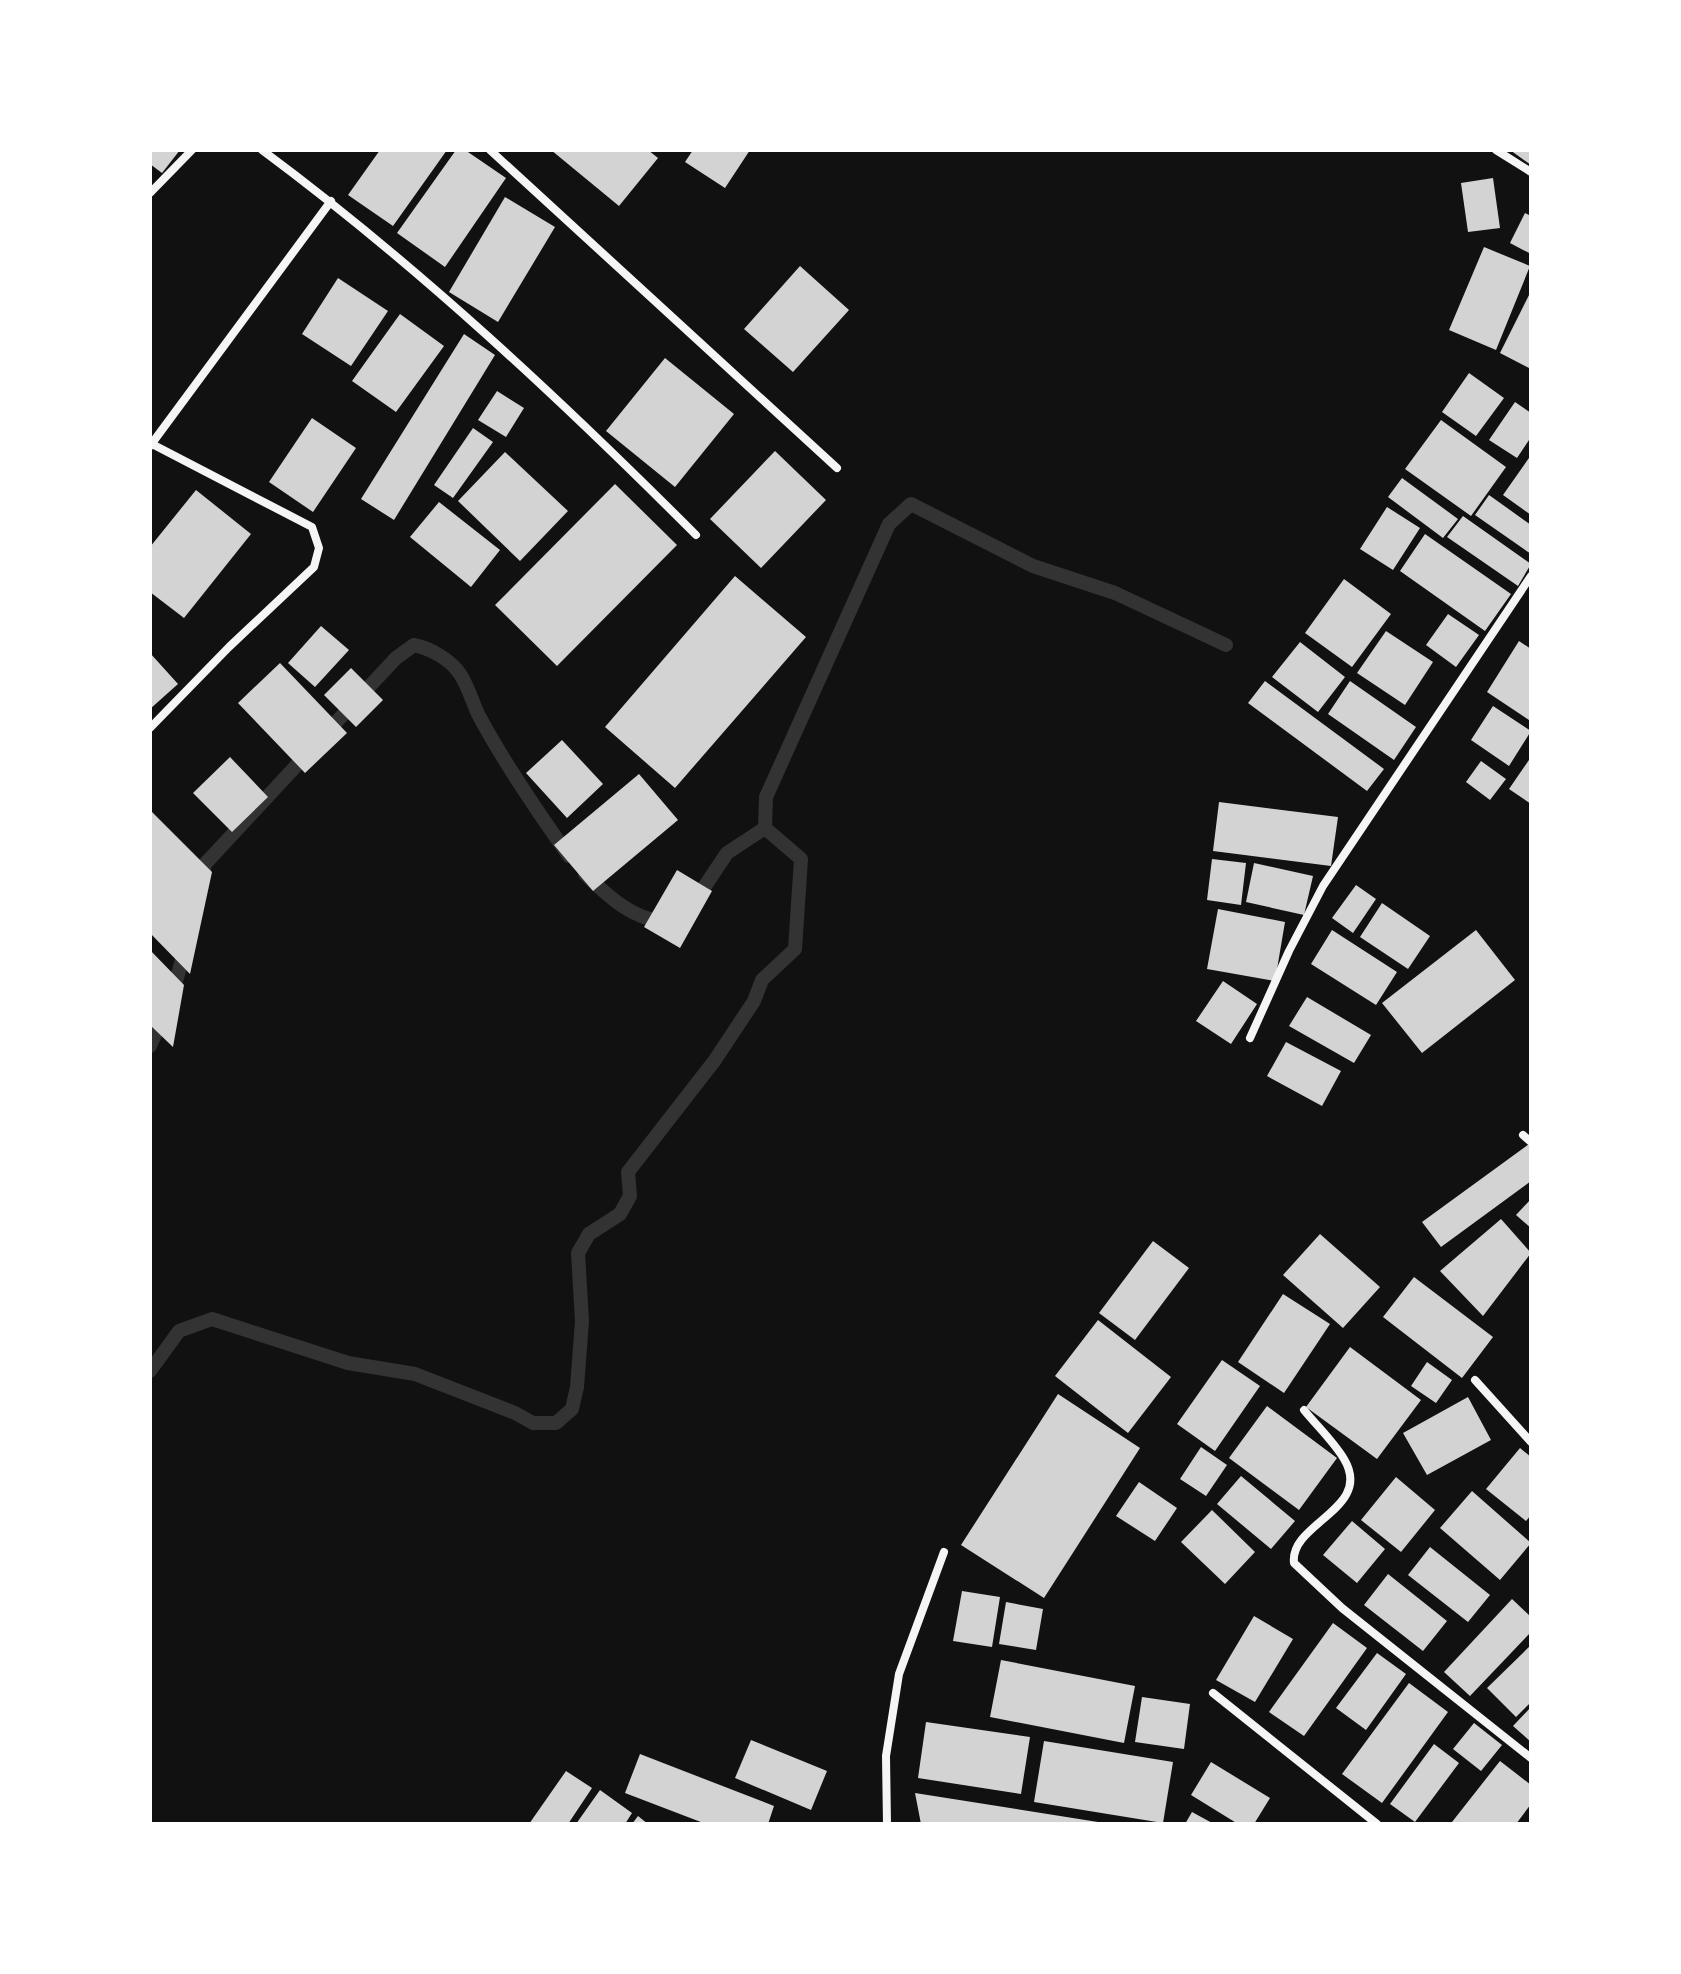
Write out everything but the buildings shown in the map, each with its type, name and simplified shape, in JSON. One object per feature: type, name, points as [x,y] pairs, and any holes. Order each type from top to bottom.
[{"type":"street","points":[[150,193],[192,150]]},
{"type":"street","points":[[262,150],[331,201],[502,350],[602,441],[696,535]]},
{"type":"street","points":[[490,150],[837,468]]},
{"type":"street","points":[[1496,150],[1531,172]]},
{"type":"street","points":[[150,728],[229,647],[314,567],[319,548],[312,527],[151,445],[331,201]]},
{"type":"street","points":[[1250,1038],[1289,951],[1323,886],[1531,576]]},
{"type":"street","points":[[1523,1135],[1531,1142]]},
{"type":"street","points":[[1475,1380],[1531,1442]]},
{"type":"street","points":[[1304,1410],[1344,1459],[1350,1472],[1351,1485],[1345,1498],[1299,1544],[1293,1556],[1294,1563],[1342,1608],[1531,1758]]},
{"type":"street","points":[[887,1824],[886,1756],[899,1674],[944,1552]]},
{"type":"street","points":[[1213,1693],[1377,1824]]},
{"type":"waterway","points":[[150,1371],[179,1331],[212,1319],[348,1363],[415,1374],[533,1423],[556,1423],[572,1409],[577,1387],[582,1321],[578,1253],[589,1234],[620,1214],[630,1196],[628,1172],[715,1060],[754,1001],[762,980],[795,949],[801,859],[765,828],[766,797],[889,524],[911,504],[1033,566],[1115,593],[1226,645]]},
{"type":"waterway","points":[[325,734],[396,658],[414,645],[433,652],[446,659],[460,674],[499,751],[569,856]]},
{"type":"waterway","points":[[201,883],[205,864],[308,753]]},
{"type":"waterway","points":[[695,901],[727,853],[765,828]]},
{"type":"waterway","points":[[585,874],[612,899],[632,912],[665,922]]},
{"type":"waterway","points":[[172,995],[185,950]]},
{"type":"waterway","points":[[150,1046],[164,1014]]}]
